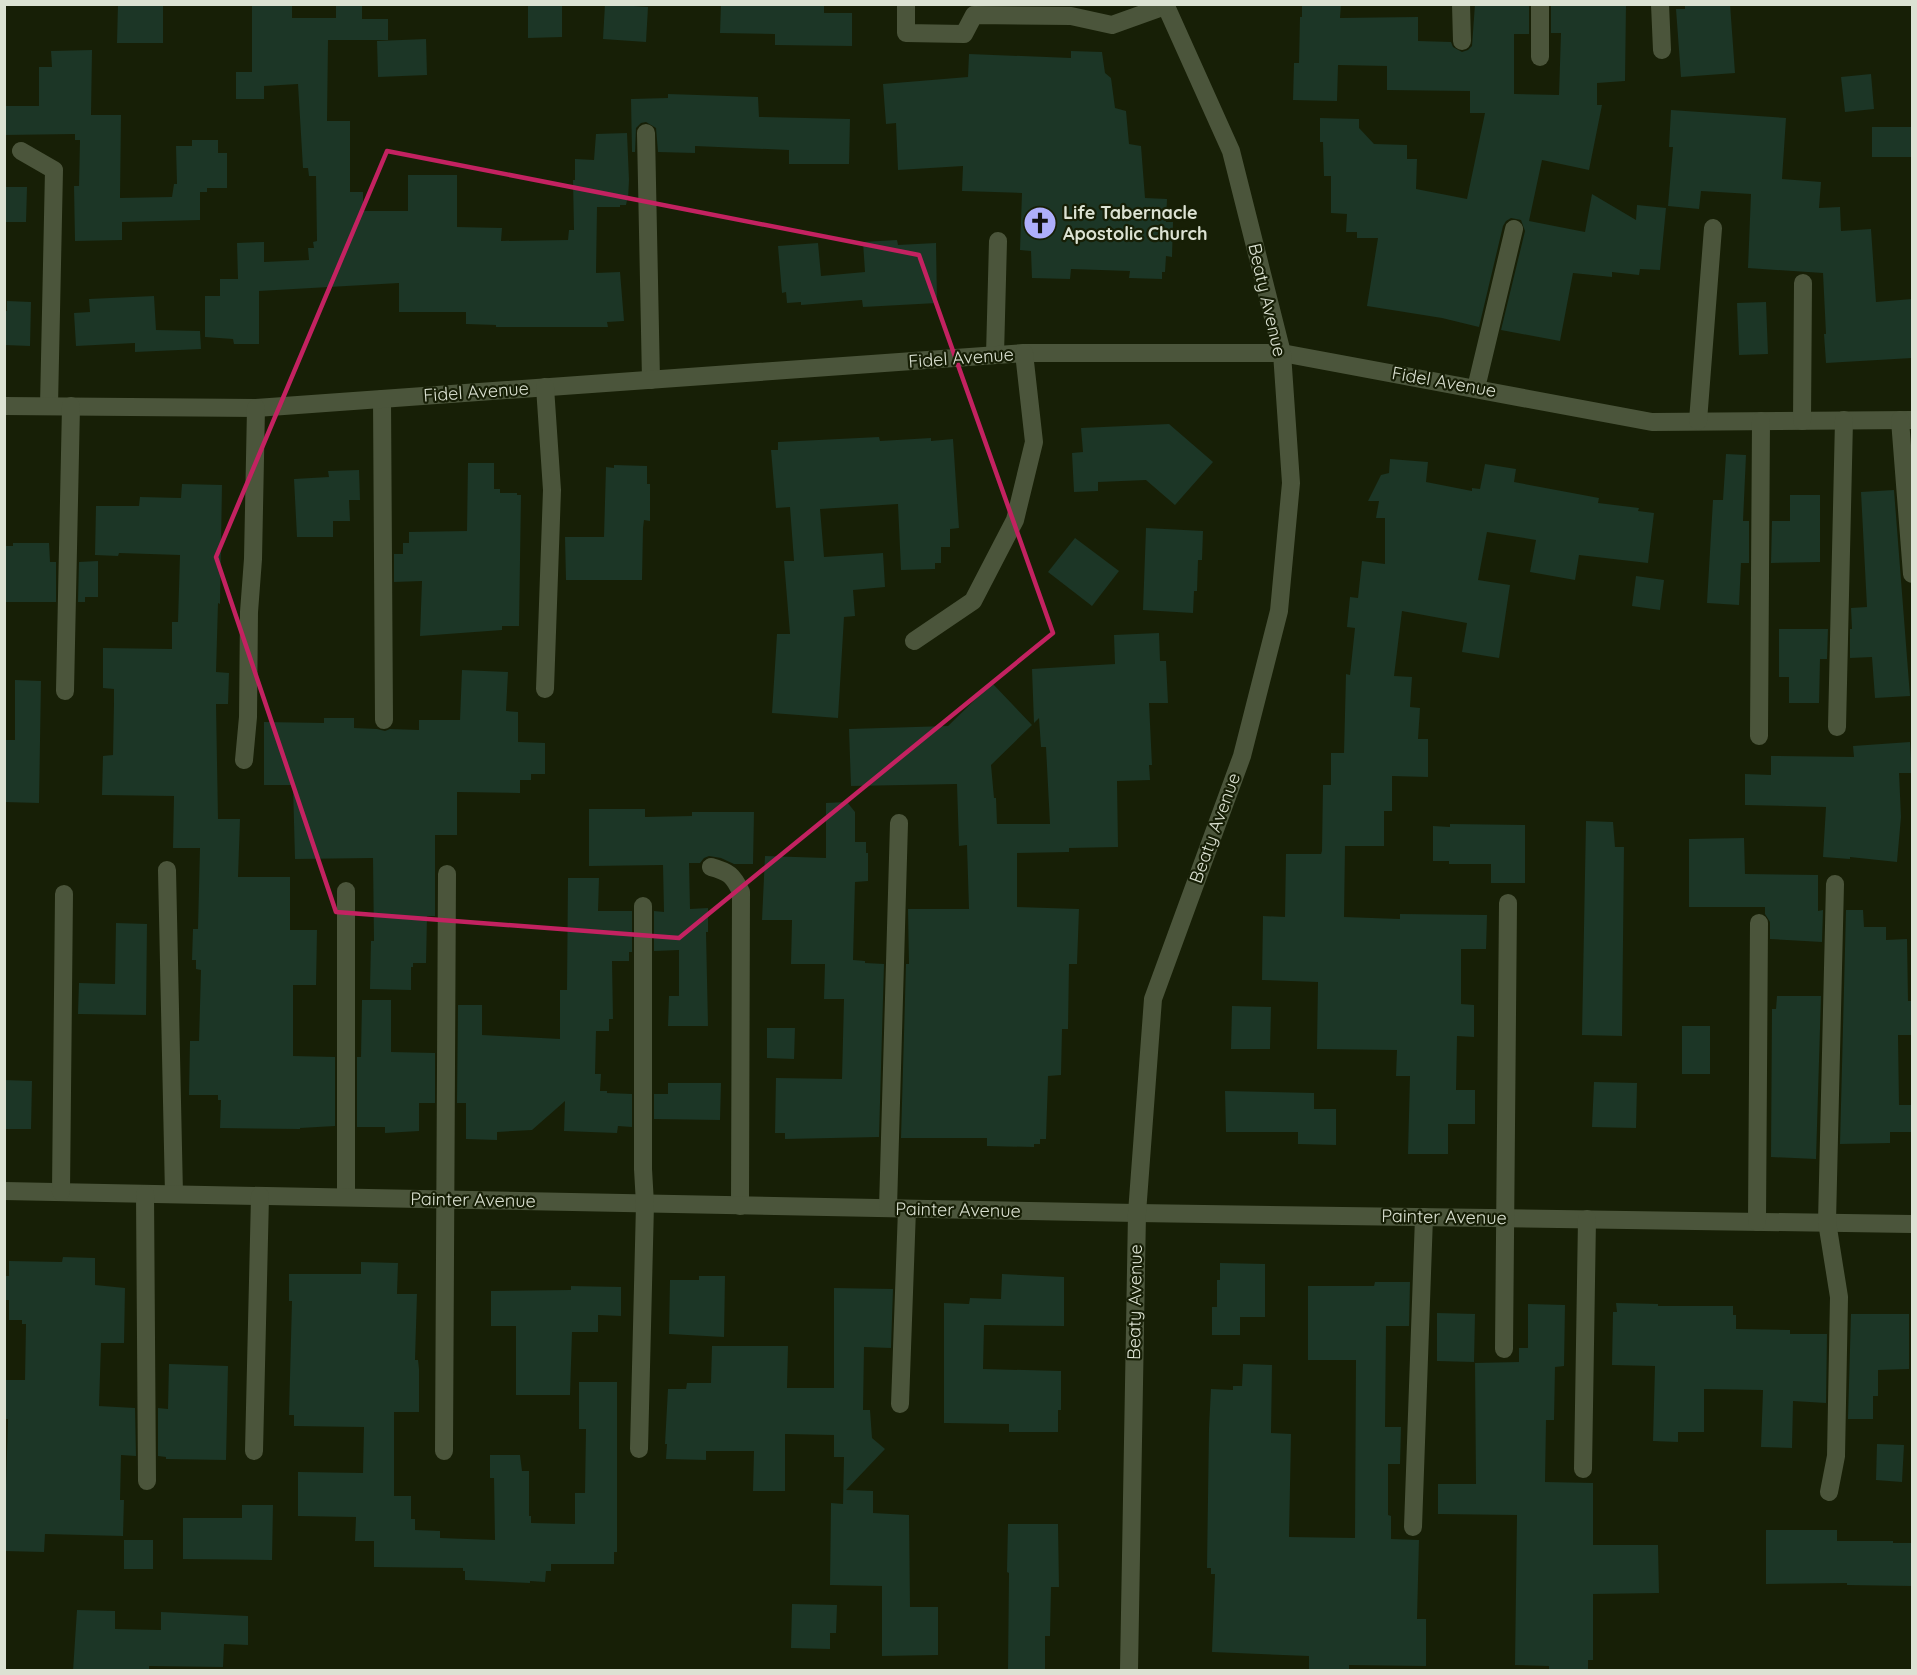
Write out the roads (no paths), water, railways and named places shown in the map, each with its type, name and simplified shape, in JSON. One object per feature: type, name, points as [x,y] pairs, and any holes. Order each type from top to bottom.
[{"type":"street","points":[[906,4],[906,33],[964,34],[974,15],[1071,16],[1112,25],[1165,5]]},
{"type":"street","points":[[1461,4],[1461,41]]},
{"type":"street","points":[[1539,57],[1540,4]]},
{"type":"street","points":[[1660,4],[1662,50]]},
{"type":"street","name":"Beaty Avenue","points":[[1129,1671],[1137,1213],[1153,999],[1242,756],[1279,611],[1292,483],[1282,353],[1231,151],[1165,5]]},
{"type":"street","points":[[646,133],[651,380]]},
{"type":"street","points":[[21,151],[54,170],[49,406]]},
{"type":"street","points":[[1698,421],[1713,228]]},
{"type":"street","points":[[1476,388],[1514,230]]},
{"type":"street","points":[[995,355],[998,241]]},
{"type":"street","points":[[1802,421],[1803,282]]},
{"type":"street","points":[[914,641],[974,601],[1015,520],[1034,442],[1024,353]]},
{"type":"street","name":"Fidel Avenue","points":[[4,406],[256,408],[1024,353],[1282,353],[1652,422],[1906,420]]},
{"type":"street","points":[[545,387],[552,490],[545,689]]},
{"type":"street","points":[[382,399],[384,720]]},
{"type":"street","points":[[65,691],[71,406]]},
{"type":"street","points":[[244,760],[248,717],[256,408]]},
{"type":"street","points":[[1837,727],[1844,420]]},
{"type":"street","points":[[1906,420],[1912,574]]},
{"type":"street","points":[[1759,736],[1761,421]]},
{"type":"street","points":[[888,1209],[899,823]]},
{"type":"street","points":[[711,867],[725,871],[735,878],[741,892],[740,1206]]},
{"type":"street","points":[[167,870],[174,1194]]},
{"type":"street","points":[[444,1451],[447,874]]},
{"type":"street","points":[[1828,1492],[1836,1456],[1839,1297],[1827,1222],[1835,884]]},
{"type":"street","points":[[346,891],[346,1197]]},
{"type":"street","points":[[61,1192],[64,894]]},
{"type":"street","points":[[1503,1349],[1508,903]]},
{"type":"street","points":[[639,1449],[645,1204],[643,1169],[644,906]]},
{"type":"street","points":[[1757,1222],[1759,923]]},
{"type":"street","name":"Painter Avenue","points":[[4,1191],[888,1209],[1912,1224]]},
{"type":"street","points":[[145,1194],[147,1481]]},
{"type":"street","points":[[254,1451],[260,1196]]},
{"type":"street","points":[[900,1404],[907,1209]]},
{"type":"street","points":[[1413,1527],[1424,1217]]},
{"type":"street","points":[[1582,1469],[1587,1219]]},
{"type":"place","name":"Life Tabernacle Apostolic Church","points":[[1040,223]]}]
